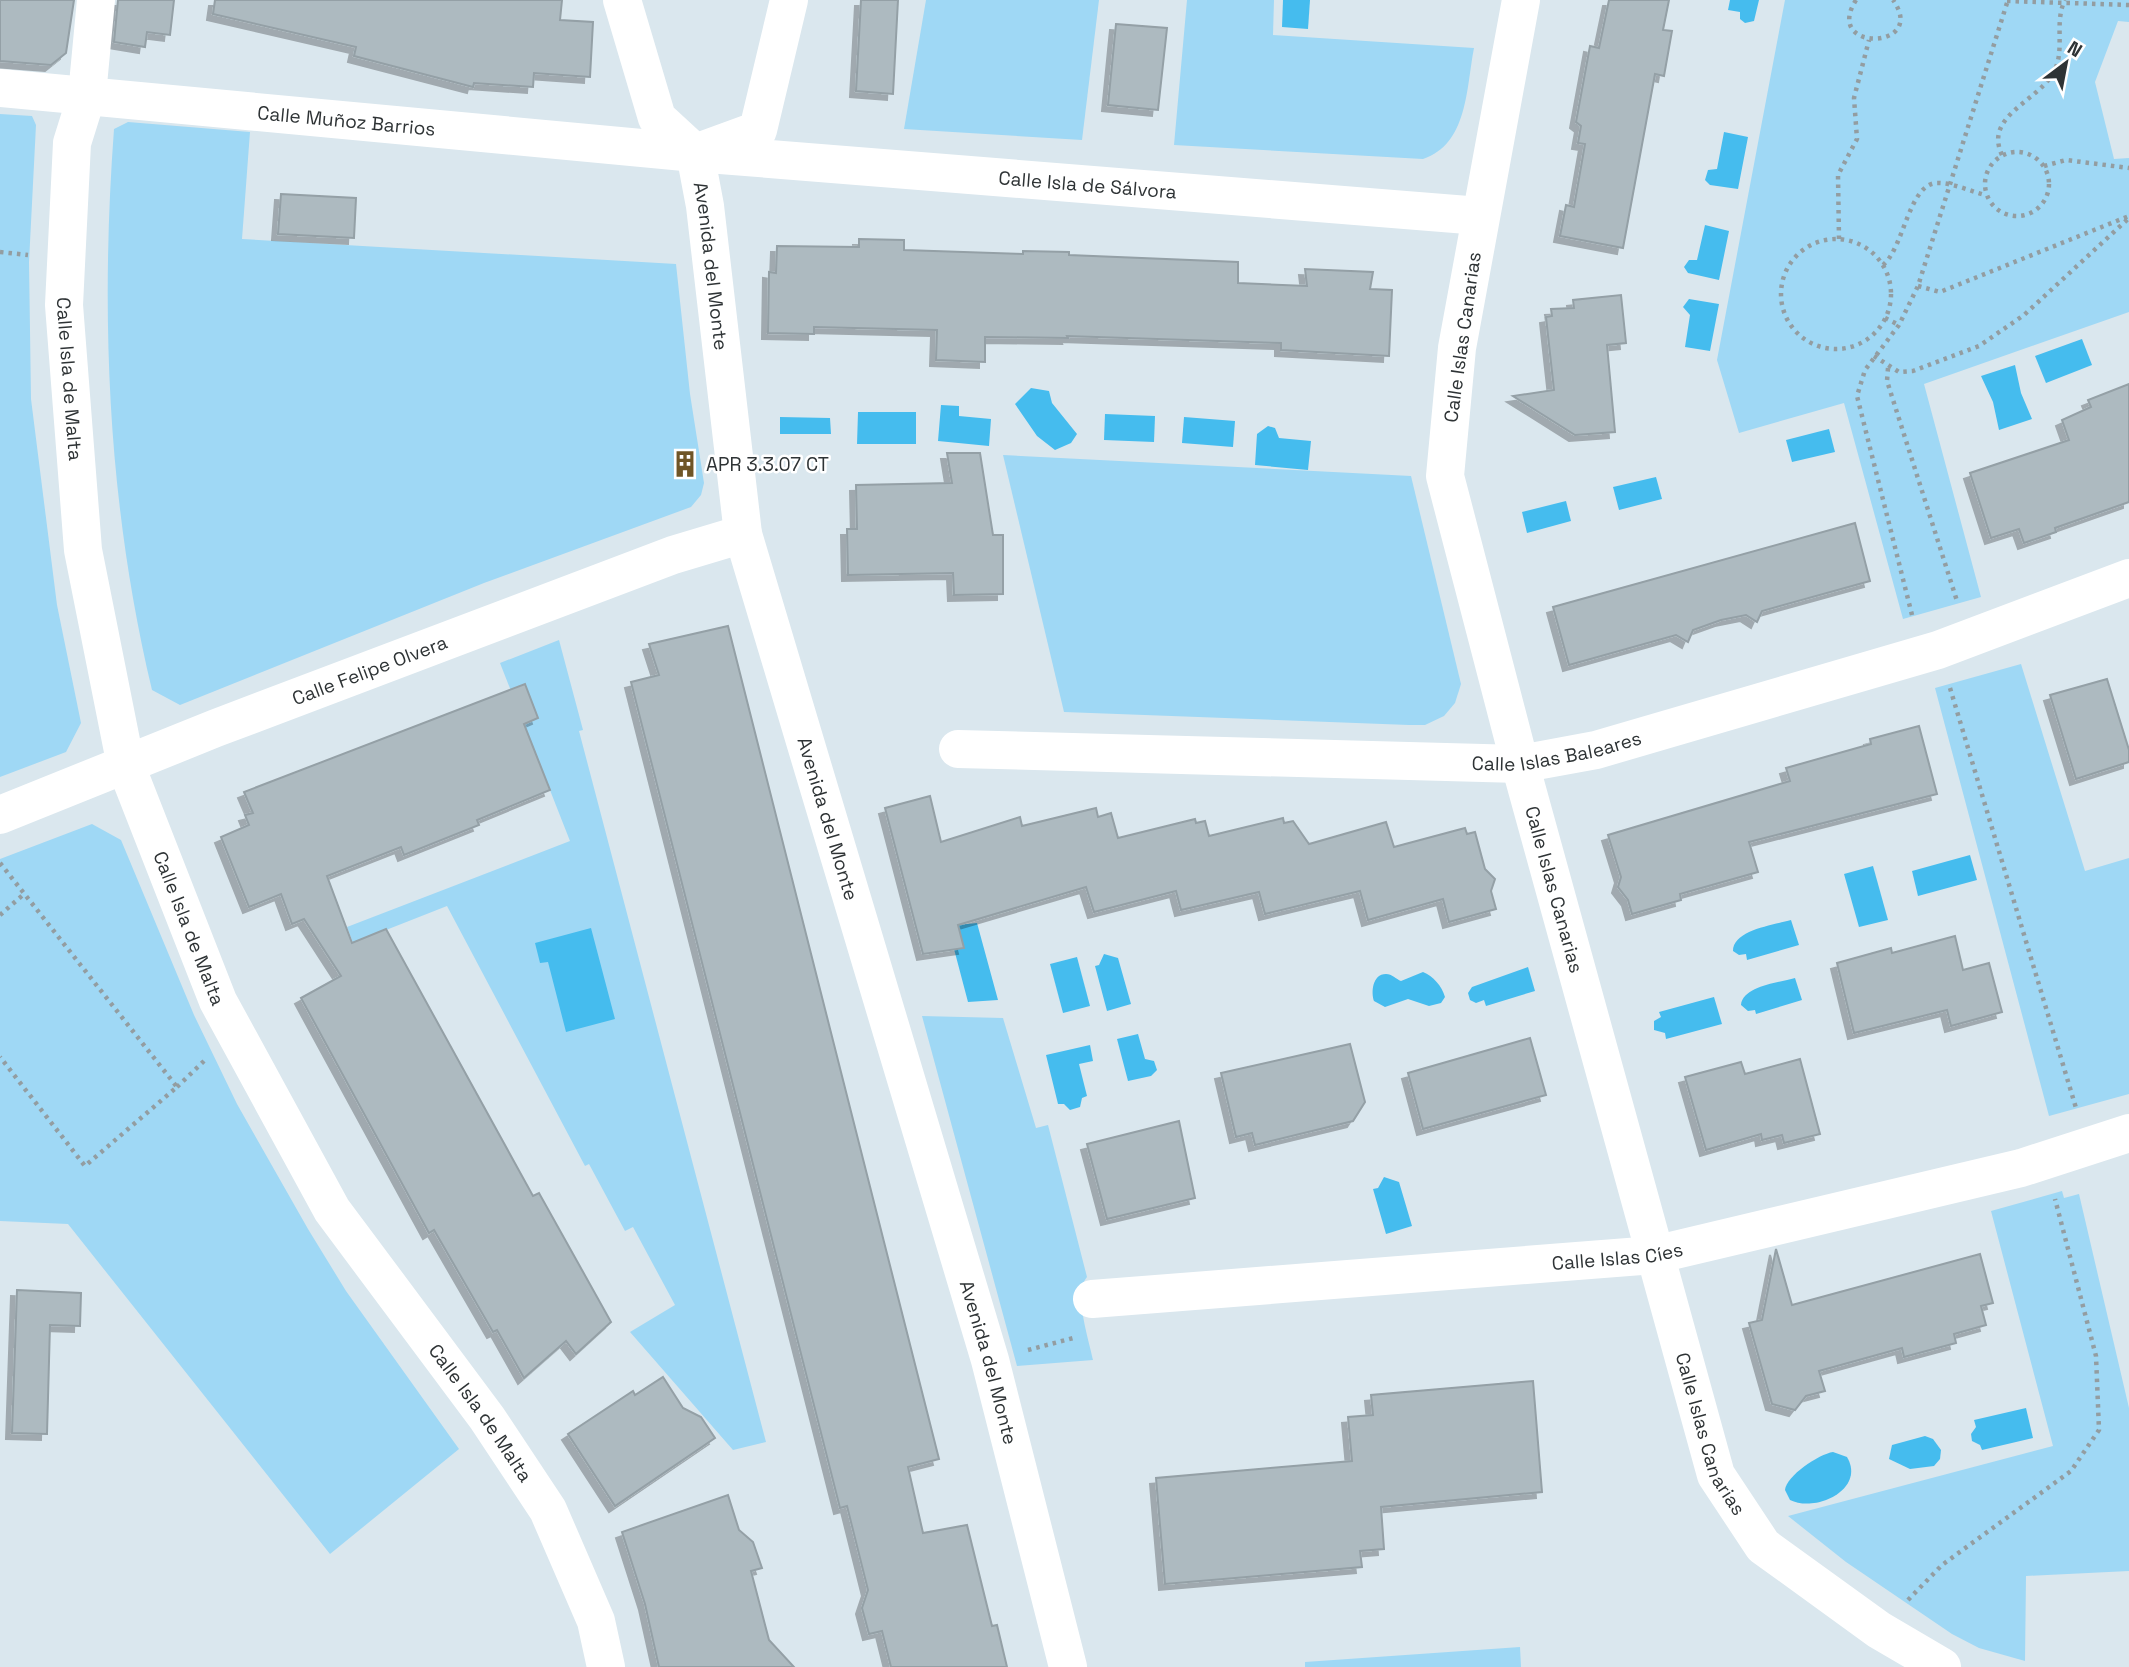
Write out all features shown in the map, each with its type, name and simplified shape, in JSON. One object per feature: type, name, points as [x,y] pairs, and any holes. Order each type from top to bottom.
[{"type":"street","name":"Calle Isla de Malta","points":[[96,0],[87,95],[72,143],[64,305],[83,550],[126,766],[218,1001],[332,1210],[487,1418],[548,1510],[596,1621],[606,1667]]},
{"type":"street","points":[[622,0],[657,118],[695,153],[758,130],[789,0]]},
{"type":"street","name":"Calle Islas Canarias","points":[[1521,0],[1457,348],[1445,476],[1520,764],[1716,1475],[1763,1546],[1879,1630],[1942,1667]]},
{"type":"street","name":"Calle Muñoz Barrios","points":[[0,88],[695,153]]},
{"type":"street","name":"Calle Isla de Sálvora","points":[[695,153],[1480,216]]},
{"type":"street","name":"Avenida del Monte","points":[[695,153],[707,219],[743,534],[990,1360],[1068,1667]]},
{"type":"street","name":"Calle Felipe Olvera","points":[[0,815],[215,728],[659,560],[743,534]]},
{"type":"street","name":"Calle Islas Baleares","points":[[958,748],[1520,764],[1596,750],[1943,648],[2129,578]]},
{"type":"street","name":"Calle Islas Cíes","points":[[1091,1316],[1654,1255],[2045,1160],[2129,1133]]},
{"type":"path","points":[[1856,0],[1851,10],[1852,25],[1862,37],[1869,40],[1884,39],[1895,30],[1900,16],[1894,0]]},
{"type":"path","points":[[2088,1146],[1943,648],[1857,396],[1865,370],[1899,326],[1919,286],[2007,1],[2129,5]]},
{"type":"path","points":[[2002,155],[1996,142],[2001,125],[2039,90],[2057,66],[2064,3]]},
{"type":"path","points":[[1839,239],[1838,175],[1857,139],[1854,98],[1869,40]]},
{"type":"path","points":[[1883,265],[1896,250],[1922,190],[1932,184],[1950,185],[1986,195],[2000,212],[2010,216],[2032,214],[2041,206],[2050,187],[2044,166],[2029,154],[2020,152],[2002,155],[1989,168],[1985,177],[1986,195]]},
{"type":"path","points":[[2044,166],[2066,160],[2129,168]]},
{"type":"path","points":[[1919,286],[1940,292],[2129,217]]},
{"type":"path","points":[[1874,356],[1888,368],[1899,372],[1913,371],[1979,346],[2002,333],[2129,217]]},
{"type":"path","points":[[1839,239],[1856,243],[1871,252],[1883,265],[1890,282],[1890,301],[1885,318],[1874,333],[1860,344],[1824,348],[1807,341],[1793,329],[1784,314],[1780,296],[1783,277],[1791,261],[1804,248],[1821,241],[1839,239]]},
{"type":"path","points":[[1885,318],[1899,326]]},
{"type":"path","points":[[1888,368],[1887,381],[1943,648]]},
{"type":"path","points":[[0,863],[177,1087],[85,1166],[0,1057]]},
{"type":"path","points":[[0,915],[24,894]]},
{"type":"path","points":[[1879,1630],[1942,1565],[2071,1471],[2099,1430],[2096,1356],[2045,1160]]},
{"type":"path","points":[[990,1360],[1091,1316]]},
{"type":"shaded area","points":[[926,0],[1099,0],[1082,140],[904,129]]},
{"type":"shaded area","points":[[1187,0],[1274,0],[1273,35],[1474,48],[1466,97],[1457,128],[1438,152],[1423,159],[1174,145]]},
{"type":"shaded area","points":[[1785,0],[2129,0],[2129,22],[2118,21],[2095,82],[2114,159],[2129,158],[2129,312],[1924,384],[1981,597],[1903,619],[1844,403],[1739,433],[1717,360]]},
{"type":"shaded area","points":[[0,114],[32,116],[36,125],[29,262],[31,399],[57,605],[81,723],[66,752],[0,777]]},
{"type":"shaded area","points":[[128,122],[250,132],[242,239],[676,264],[690,394],[704,483],[701,495],[691,507],[484,583],[180,705],[152,690],[137,621],[117,481],[108,341],[114,129]]},
{"type":"shaded area","points":[[1003,455],[1411,476],[1461,684],[1455,703],[1444,716],[1425,725],[1064,712]]},
{"type":"shaded area","points":[[559,640],[583,730],[579,731],[766,1442],[733,1450],[630,1332],[675,1305],[633,1227],[625,1231],[589,1164],[585,1166],[447,906],[353,943],[347,927],[570,841],[500,663]]},
{"type":"shaded area","points":[[2021,664],[2085,871],[2129,858],[2129,1094],[2049,1116],[1935,688]]},
{"type":"shaded area","points":[[92,824],[121,840],[194,1015],[237,1104],[308,1229],[346,1291],[459,1449],[330,1554],[68,1224],[0,1221],[0,859]]},
{"type":"shaded area","points":[[922,1016],[1003,1018],[1036,1128],[1048,1125],[1087,1277],[1081,1294],[1093,1360],[1017,1366]]},
{"type":"shaded area","points":[[2062,1191],[2064,1198],[2079,1194],[2129,1408],[2129,1571],[2026,1576],[2025,1661],[1979,1648],[1952,1634],[1846,1562],[1788,1516],[2053,1446],[1991,1211]]},
{"type":"shaded area","points":[[1520,1647],[1521,1667],[1305,1667],[1305,1662]]},
{"type":"water","points":[[1283,0],[1310,0],[1308,29],[1282,27]]},
{"type":"water","points":[[1730,0],[1759,0],[1754,21],[1745,23],[1740,19],[1740,12],[1728,10]]},
{"type":"water","points":[[1724,132],[1748,137],[1738,189],[1710,185],[1705,180],[1708,170],[1717,169]]},
{"type":"water","points":[[1705,225],[1729,231],[1719,280],[1688,273],[1684,267],[1689,260],[1697,260]]},
{"type":"water","points":[[1689,299],[1719,304],[1710,351],[1685,347],[1690,315],[1683,307]]},
{"type":"water","points":[[2082,339],[2092,365],[2046,383],[2035,356]]},
{"type":"water","points":[[2015,365],[2021,393],[2032,419],[1999,430],[1993,402],[1981,376]]},
{"type":"water","points":[[1031,388],[1049,391],[1052,403],[1077,434],[1071,443],[1055,450],[1037,436],[1015,404]]},
{"type":"water","points":[[941,405],[959,406],[959,416],[991,419],[989,446],[938,441]]},
{"type":"water","points":[[858,412],[916,412],[916,444],[857,444]]},
{"type":"water","points":[[1105,414],[1155,416],[1154,442],[1104,440]]},
{"type":"water","points":[[780,417],[830,418],[831,434],[780,434]]},
{"type":"water","points":[[1184,417],[1235,421],[1233,447],[1182,443]]},
{"type":"water","points":[[1268,426],[1275,428],[1279,438],[1311,441],[1308,470],[1255,465],[1257,434]]},
{"type":"water","points":[[1829,429],[1835,452],[1792,462],[1786,440]]},
{"type":"water","points":[[1656,477],[1662,499],[1619,510],[1613,487]]},
{"type":"water","points":[[1566,501],[1571,521],[1527,533],[1522,512]]},
{"type":"water","points":[[1970,855],[1977,880],[1918,896],[1912,871]]},
{"type":"water","points":[[1873,866],[1888,920],[1859,927],[1844,874]]},
{"type":"water","points":[[1791,920],[1799,945],[1747,960],[1746,954],[1739,955],[1733,951],[1735,944],[1747,933]]},
{"type":"water","points":[[977,923],[998,1000],[968,1002],[954,949],[964,948],[958,925]]},
{"type":"water","points":[[591,928],[615,1019],[566,1032],[548,962],[540,963],[535,943]]},
{"type":"water","points":[[1104,954],[1118,958],[1131,1004],[1107,1011],[1095,966],[1099,965]]},
{"type":"water","points":[[1077,957],[1090,1006],[1063,1013],[1050,964]]},
{"type":"water","points":[[1528,967],[1535,991],[1486,1006],[1484,1000],[1476,1003],[1470,1000],[1468,993],[1472,987]]},
{"type":"water","points":[[1423,972],[1434,979],[1442,989],[1445,997],[1441,1003],[1429,1006],[1408,999],[1385,1007],[1374,1001],[1375,980],[1381,975],[1390,975],[1401,981]]},
{"type":"water","points":[[1795,978],[1802,1000],[1756,1014],[1755,1010],[1748,1011],[1741,1005],[1743,999],[1754,989]]},
{"type":"water","points":[[1714,997],[1722,1024],[1666,1039],[1665,1033],[1654,1030],[1654,1021],[1661,1017],[1659,1012]]},
{"type":"water","points":[[1138,1034],[1145,1059],[1154,1061],[1157,1070],[1151,1076],[1128,1081],[1117,1039]]},
{"type":"water","points":[[1090,1045],[1093,1061],[1079,1064],[1087,1096],[1082,1098],[1080,1107],[1070,1110],[1064,1104],[1058,1104],[1046,1055]]},
{"type":"water","points":[[1384,1177],[1399,1182],[1412,1226],[1386,1234],[1373,1189],[1378,1188]]},
{"type":"water","points":[[2026,1408],[2033,1438],[1982,1450],[1980,1445],[1972,1441],[1971,1434],[1976,1427],[1974,1420]]},
{"type":"water","points":[[1925,1436],[1933,1439],[1941,1450],[1940,1459],[1934,1466],[1910,1469],[1889,1459],[1892,1445]]},
{"type":"water","points":[[1833,1452],[1847,1457],[1851,1469],[1850,1479],[1844,1488],[1824,1501],[1801,1503],[1790,1500],[1785,1490],[1791,1478],[1812,1461]]},
{"type":"building","points":[[0,0],[74,0],[66,53],[51,65],[0,61]]},
{"type":"building","points":[[118,0],[174,0],[170,35],[147,32],[145,47],[114,42]]},
{"type":"building","points":[[215,0],[562,0],[560,20],[593,22],[590,77],[534,73],[533,87],[474,83],[473,87],[354,56],[356,47],[213,14]]},
{"type":"building","points":[[861,0],[898,0],[893,94],[856,91]]},
{"type":"building","points":[[1609,0],[1669,0],[1663,30],[1672,31],[1664,76],[1655,74],[1623,248],[1560,236],[1566,205],[1574,207],[1585,144],[1578,143],[1581,126],[1576,122],[1590,46],[1599,48]]},
{"type":"building","points":[[1116,24],[1167,28],[1158,110],[1108,105]]},
{"type":"building","points":[[281,194],[356,198],[354,238],[278,234]]},
{"type":"building","points":[[859,239],[904,240],[904,250],[1023,254],[1023,251],[1069,252],[1069,255],[1238,262],[1238,283],[1307,286],[1305,269],[1373,272],[1370,289],[1392,290],[1389,356],[1281,350],[1281,343],[1067,336],[1068,338],[985,337],[985,362],[936,360],[937,330],[814,327],[814,334],[768,333],[769,272],[776,273],[777,246],[859,247]]},
{"type":"building","points":[[1621,295],[1626,343],[1607,345],[1615,432],[1575,435],[1513,396],[1554,390],[1546,317],[1552,316],[1551,309],[1574,308],[1573,300]]},
{"type":"building","points":[[2129,384],[2129,502],[2055,528],[2056,532],[2024,543],[2019,529],[1991,538],[1970,473],[2069,440],[2062,420],[2091,407],[2088,400]]},
{"type":"building","points":[[947,453],[980,453],[993,535],[1003,535],[1003,594],[954,595],[953,573],[848,575],[847,529],[857,529],[856,485],[952,483]]},
{"type":"building","points":[[1855,523],[1870,581],[1762,611],[1757,622],[1746,615],[1721,620],[1693,630],[1688,642],[1676,635],[1569,665],[1553,607]]},
{"type":"building","points":[[728,626],[939,1459],[908,1467],[923,1533],[967,1525],[992,1626],[997,1625],[1007,1667],[891,1667],[882,1631],[869,1634],[862,1608],[868,1590],[847,1506],[840,1508],[631,682],[659,675],[649,644]]},
{"type":"building","points":[[2107,679],[2129,750],[2129,762],[2076,779],[2050,695]]},
{"type":"building","points":[[525,684],[538,718],[524,724],[550,790],[477,820],[479,825],[404,855],[401,847],[327,876],[352,943],[386,929],[533,1196],[539,1193],[611,1322],[576,1354],[566,1341],[524,1378],[497,1330],[493,1332],[434,1230],[429,1233],[301,998],[341,976],[304,919],[292,924],[281,894],[249,907],[221,837],[249,825],[245,815],[253,813],[244,792]]},
{"type":"building","points":[[1919,726],[1937,794],[1749,842],[1758,872],[1680,894],[1681,900],[1632,914],[1628,900],[1618,887],[1621,877],[1608,835],[1790,781],[1786,768],[1871,744],[1870,739]]},
{"type":"building","points":[[930,796],[941,842],[1020,817],[1022,826],[1096,808],[1098,817],[1111,813],[1118,838],[1195,819],[1196,823],[1205,821],[1209,836],[1283,818],[1284,823],[1293,821],[1309,844],[1386,822],[1394,847],[1465,828],[1467,834],[1475,832],[1485,869],[1495,879],[1491,891],[1496,909],[1449,922],[1443,899],[1368,920],[1360,891],[1265,914],[1259,892],[1181,910],[1176,891],[1094,912],[1086,887],[958,925],[964,948],[923,954],[885,808]]},
{"type":"building","points":[[1955,936],[1963,970],[1989,963],[2002,1012],[1951,1026],[1947,1010],[1854,1033],[1837,963],[1891,948],[1892,953]]},
{"type":"building","points":[[1530,1038],[1546,1095],[1423,1129],[1408,1073]]},
{"type":"building","points":[[1350,1044],[1365,1102],[1353,1121],[1255,1145],[1252,1133],[1236,1137],[1221,1073]]},
{"type":"building","points":[[1800,1059],[1820,1134],[1784,1143],[1782,1135],[1762,1140],[1761,1134],[1706,1150],[1685,1077],[1741,1062],[1745,1074]]},
{"type":"building","points":[[1179,1121],[1195,1198],[1107,1219],[1087,1144]]},
{"type":"building","points":[[1776,1249],[1792,1305],[1980,1254],[1993,1303],[1981,1306],[1986,1325],[1954,1334],[1956,1343],[1904,1357],[1902,1348],[1819,1371],[1825,1391],[1806,1396],[1795,1410],[1772,1404],[1749,1323],[1762,1320]]},
{"type":"building","points":[[17,1290],[81,1293],[80,1326],[50,1325],[47,1434],[12,1433]]},
{"type":"building","points":[[663,1377],[683,1408],[701,1417],[715,1438],[615,1506],[568,1434],[633,1391],[635,1395]]},
{"type":"building","points":[[1533,1381],[1542,1492],[1381,1507],[1384,1549],[1360,1551],[1362,1567],[1165,1584],[1156,1478],[1352,1461],[1348,1417],[1373,1415],[1371,1395]]},
{"type":"building","points":[[728,1495],[739,1530],[753,1542],[762,1568],[751,1571],[769,1640],[794,1667],[659,1667],[645,1604],[622,1532]]},
{"type":"place","name":"APR 3.3.07 CT","points":[[685,464]]}]
